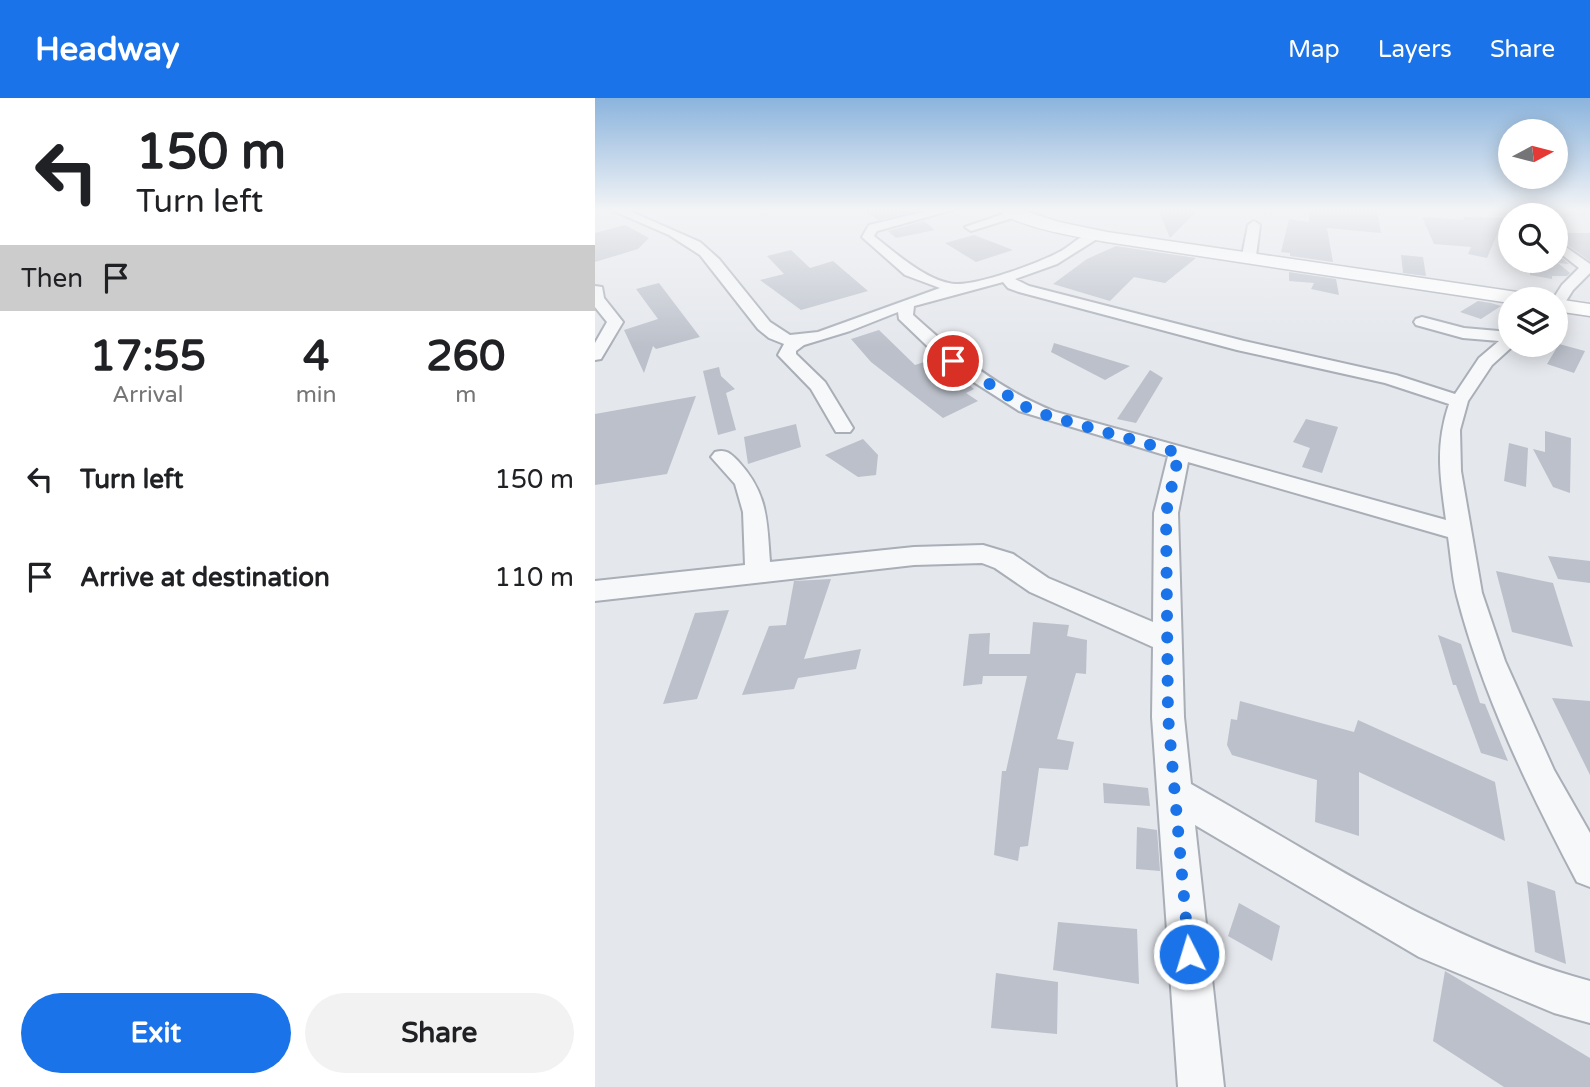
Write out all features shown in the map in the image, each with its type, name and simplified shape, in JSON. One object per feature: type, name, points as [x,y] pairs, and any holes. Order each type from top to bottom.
[{"type":"street","points":[[708,255],[718,263],[736,292],[766,327],[786,340],[800,340],[955,289],[1006,277],[1064,255]]},
{"type":"street","points":[[888,255],[910,272],[955,289]]},
{"type":"street","points":[[1243,255],[1498,295]]},
{"type":"street","points":[[1568,287],[1587,268],[1570,255]]},
{"type":"street","points":[[1006,277],[1013,285],[1024,289],[1243,346],[1390,379],[1459,401]]},
{"type":"street","points":[[595,355],[615,322],[596,298],[597,290]]},
{"type":"street","points":[[907,305],[905,316],[925,333],[940,352],[1026,407],[1049,416],[1460,532]]},
{"type":"street","points":[[1568,307],[1590,310]]},
{"type":"street","points":[[1422,322],[1463,333],[1498,337]]},
{"type":"street","points":[[800,340],[788,349],[787,355],[819,386],[843,428]]},
{"type":"street","points":[[1498,350],[1485,362],[1459,401],[1450,430],[1450,471],[1469,593],[1491,661],[1542,782],[1590,869]]},
{"type":"street","points":[[1179,453],[1166,513],[1168,716],[1201,1087]]},
{"type":"street","points":[[722,457],[745,482],[755,512],[758,573]]},
{"type":"street","points":[[595,591],[914,556],[983,554],[1004,561],[1039,585],[1168,641]]},
{"type":"street","points":[[1175,794],[1433,943],[1554,992],[1590,1002]]},
{"type":"building","points":[[595,255],[618,255],[595,262]]},
{"type":"building","points":[[796,255],[810,268],[833,261],[868,291],[801,310],[760,280],[784,274],[767,256]]},
{"type":"building","points":[[965,255],[997,255],[976,262]]},
{"type":"building","points":[[1096,255],[1177,255],[1196,258],[1165,283],[1134,277],[1110,301],[1053,284]]},
{"type":"building","points":[[1332,255],[1333,262],[1290,256]]},
{"type":"building","points":[[1401,255],[1423,257],[1426,276],[1403,273]]},
{"type":"building","points":[[1289,272],[1336,279],[1339,295],[1311,289],[1314,283],[1289,281]]},
{"type":"building","points":[[1570,273],[1567,276],[1552,276],[1552,279],[1530,275]]},
{"type":"building","points":[[659,283],[700,337],[656,349],[653,346],[644,373],[624,330],[658,319],[636,289]]},
{"type":"building","points":[[1478,301],[1498,305],[1498,308],[1481,319],[1460,312]]},
{"type":"building","points":[[879,330],[915,365],[936,358],[974,389],[966,393],[978,401],[943,418],[871,362],[851,339]]},
{"type":"building","points":[[1054,343],[1130,366],[1105,380],[1051,352]]},
{"type":"building","points":[[1568,346],[1585,351],[1574,373],[1547,364],[1551,357],[1568,357]]},
{"type":"building","points":[[719,367],[721,376],[735,389],[726,393],[736,430],[718,435],[703,371]]},
{"type":"building","points":[[1150,370],[1163,378],[1136,423],[1117,419]]},
{"type":"building","points":[[696,396],[667,474],[595,485],[595,414]]},
{"type":"building","points":[[1306,419],[1338,427],[1322,473],[1302,467],[1310,448],[1293,442]]},
{"type":"building","points":[[796,424],[801,447],[748,464],[744,437]]},
{"type":"building","points":[[1545,431],[1571,438],[1570,493],[1553,487],[1533,449],[1545,452]]},
{"type":"building","points":[[863,439],[878,455],[876,475],[858,477],[825,455]]},
{"type":"building","points":[[1509,443],[1528,448],[1526,487],[1504,481]]},
{"type":"building","points":[[1548,556],[1590,561],[1590,583],[1558,579]]},
{"type":"building","points":[[1496,571],[1553,583],[1573,647],[1512,632]]},
{"type":"building","points":[[831,579],[804,659],[861,649],[856,669],[798,678],[794,689],[742,695],[769,626],[786,625],[794,581]]},
{"type":"building","points":[[729,610],[697,699],[663,704],[695,613]]},
{"type":"building","points":[[1033,622],[1069,625],[1067,636],[1087,640],[1086,674],[1076,673],[1057,739],[1074,742],[1068,770],[1039,768],[1028,846],[1020,847],[1018,861],[994,855],[1002,771],[1006,771],[1027,676],[983,676],[982,684],[963,686],[969,634],[990,633],[989,654],[1030,654]]},
{"type":"building","points":[[1438,635],[1461,644],[1480,703],[1485,704],[1508,761],[1481,753],[1456,685],[1453,685]]},
{"type":"building","points":[[1552,698],[1590,701],[1590,775]]},
{"type":"building","points":[[1240,701],[1354,732],[1358,720],[1495,782],[1505,841],[1359,772],[1359,836],[1315,822],[1317,780],[1232,755],[1227,745],[1231,719],[1237,720]]},
{"type":"building","points":[[1103,783],[1148,788],[1150,806],[1104,803]]},
{"type":"building","points":[[1137,827],[1157,830],[1160,871],[1136,869]]},
{"type":"building","points":[[1527,881],[1555,891],[1566,964],[1535,952]]},
{"type":"building","points":[[1239,903],[1280,926],[1272,961],[1228,936]]},
{"type":"building","points":[[1058,922],[1137,929],[1139,984],[1053,970]]},
{"type":"building","points":[[1445,971],[1590,1058],[1590,1087],[1504,1087],[1433,1041]]},
{"type":"building","points":[[996,973],[1058,982],[1057,1034],[991,1028]]},
{"type":"route","points":[[953,361],[1026,407],[1179,453],[1166,513],[1168,716],[1189,954]]}]
